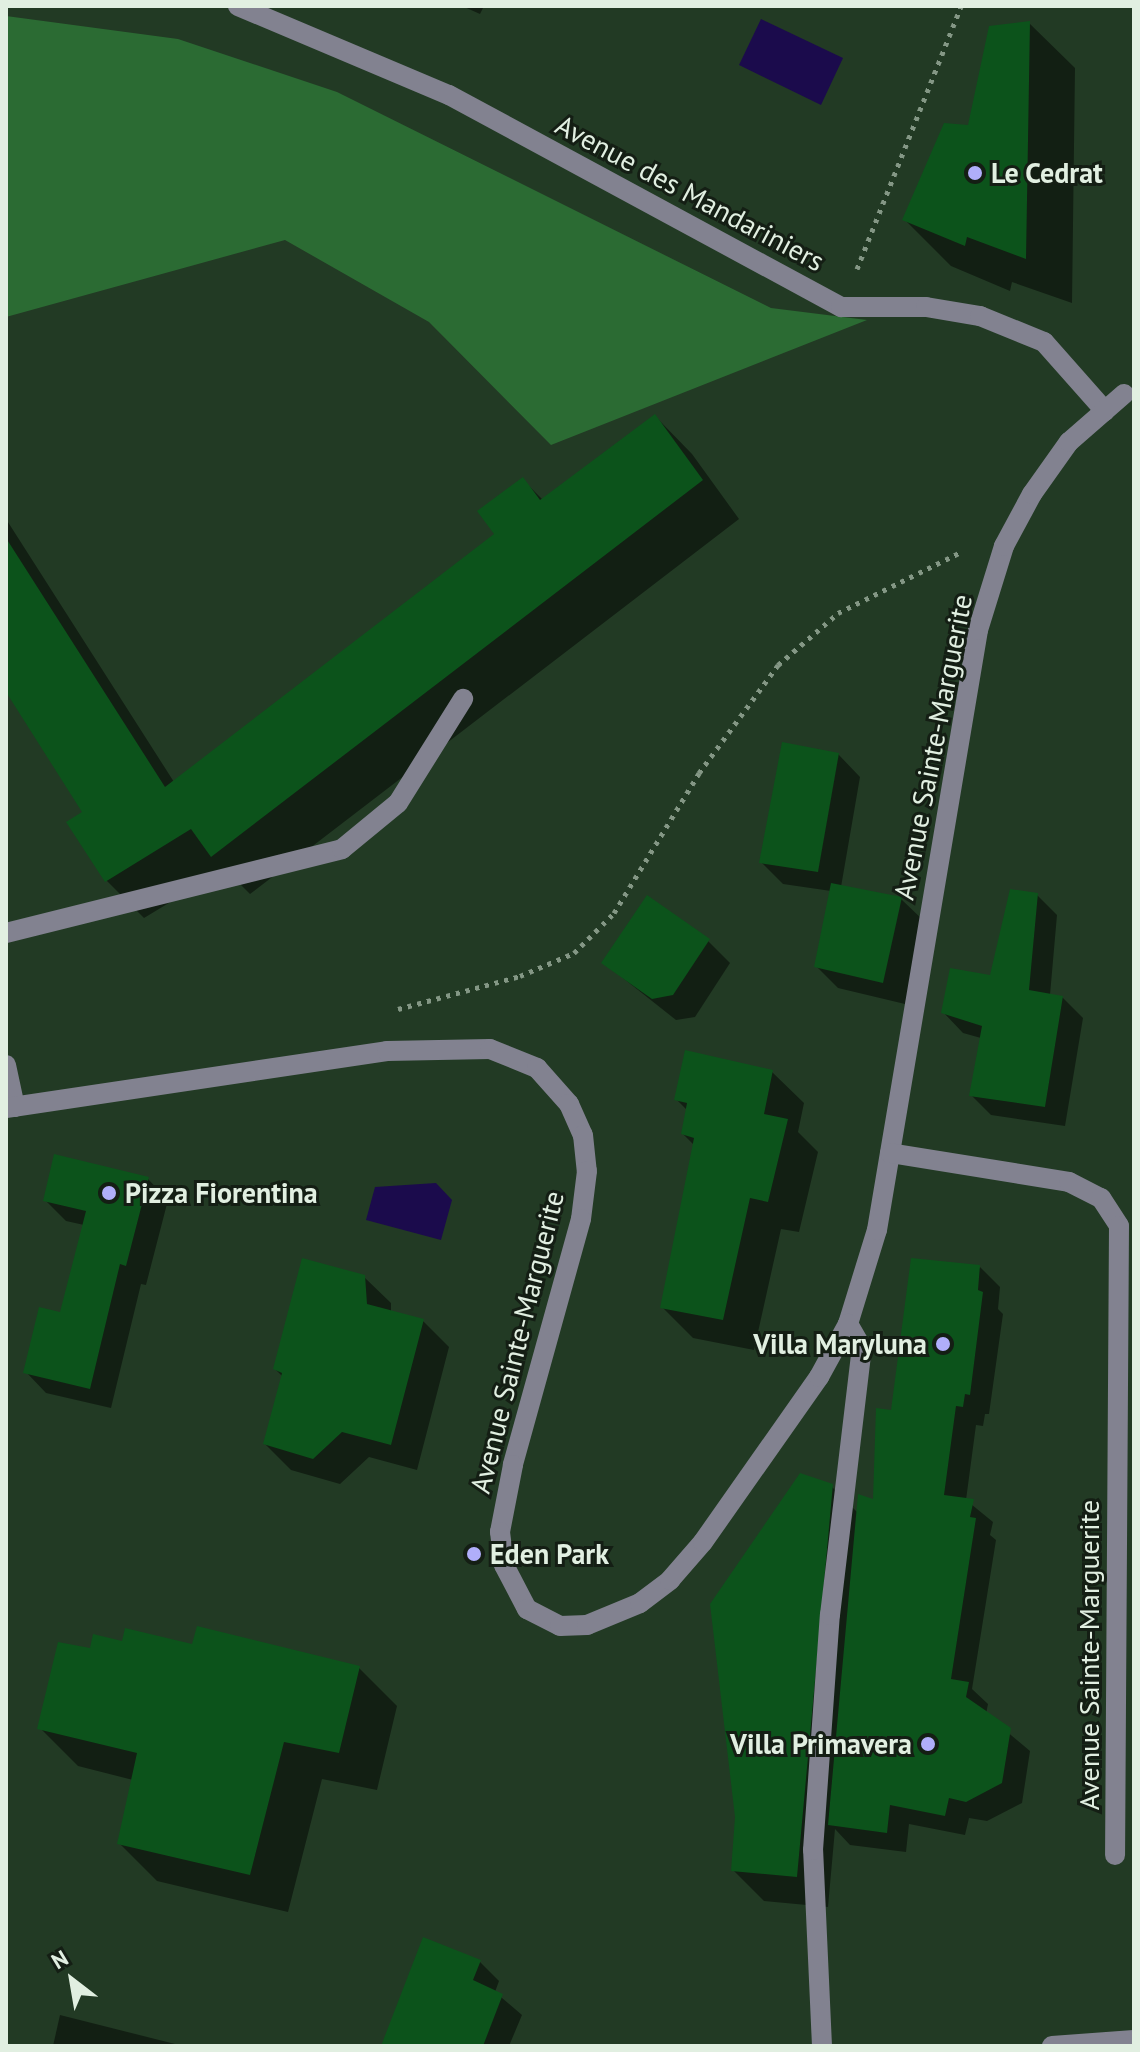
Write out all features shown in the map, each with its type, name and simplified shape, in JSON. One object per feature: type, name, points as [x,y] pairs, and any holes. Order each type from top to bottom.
[{"type":"street","name":"Avenue des Mandariniers","points":[[238,6],[449,95],[841,307],[926,307],[980,316],[1044,342],[1105,411]]},
{"type":"street","name":"Avenue Sainte-Marguerite","points":[[10,1108],[387,1051],[490,1049],[537,1068],[569,1104],[583,1135],[587,1171],[581,1219],[513,1465],[500,1532],[504,1565],[514,1589],[541,1619],[560,1626],[587,1625],[640,1603],[670,1580],[703,1542],[819,1377],[848,1324],[877,1230],[978,630],[1004,546],[1032,494],[1069,442],[1124,394]]},
{"type":"street","points":[[6,933],[342,849],[398,803],[463,699]]},
{"type":"street","points":[[6,1065],[10,1108]]},
{"type":"street","name":"Avenue Sainte-Marguerite","points":[[890,1153],[1069,1182],[1101,1198],[1119,1226],[1115,1855]]},
{"type":"street","points":[[822,2046],[813,1850],[830,1615],[862,1348],[848,1324]]},
{"type":"street","points":[[1052,2046],[1134,2040]]},
{"type":"path","points":[[841,307],[961,6]]},
{"type":"path","points":[[387,1051],[392,1011],[427,997],[520,976],[574,953],[614,913],[699,773],[778,665],[838,613],[961,552],[1004,546]]},
{"type":"green space","points":[[6,16],[178,39],[337,92],[771,308],[867,320],[551,445],[429,322],[285,240],[6,317]]},
{"type":"shaded area","points":[[761,19],[843,58],[821,105],[739,65]]},
{"type":"shaded area","points":[[436,1183],[452,1200],[441,1240],[366,1220],[375,1187]]},
{"type":"building","name":"Le Cedrat","points":[[1030,21],[1026,259],[967,237],[965,246],[902,220],[944,123],[968,125],[989,26]]},
{"type":"building","points":[[655,414],[703,480],[211,857],[191,829],[105,882],[66,822],[82,812],[6,692],[6,538],[165,787],[494,534],[477,511],[523,477],[540,500]]},
{"type":"building","points":[[782,742],[839,753],[818,872],[759,863]]},
{"type":"building","points":[[831,883],[902,897],[883,983],[814,967]]},
{"type":"building","points":[[1010,889],[1038,893],[1029,990],[1063,996],[1045,1107],[969,1096],[982,1026],[941,1013],[950,968],[990,975]]},
{"type":"building","points":[[647,895],[710,939],[673,995],[652,999],[601,963]]},
{"type":"building","points":[[685,1050],[773,1070],[764,1114],[788,1119],[768,1202],[750,1198],[723,1320],[660,1308],[694,1138],[681,1134],[687,1103],[674,1100]]},
{"type":"building","points":[[54,1154],[149,1177],[126,1266],[120,1264],[90,1389],[23,1373],[39,1307],[60,1312],[86,1211],[43,1201]]},
{"type":"building","points":[[302,1258],[365,1275],[367,1304],[424,1319],[391,1445],[342,1432],[313,1459],[263,1444],[282,1373],[273,1369]]},
{"type":"building","points":[[911,1258],[980,1265],[978,1290],[983,1292],[970,1395],[965,1394],[963,1407],[956,1406],[944,1495],[974,1499],[970,1517],[976,1518],[951,1679],[969,1682],[966,1697],[1011,1728],[1002,1783],[966,1802],[949,1798],[945,1816],[890,1805],[887,1833],[828,1825],[858,1494],[873,1499],[876,1408],[891,1410]]},
{"type":"building","points":[[800,1473],[833,1484],[797,1877],[731,1871],[735,1817],[710,1604]]},
{"type":"building","points":[[197,1626],[360,1666],[339,1753],[284,1742],[250,1875],[117,1844],[137,1753],[37,1729],[58,1642],[90,1648],[93,1634],[122,1641],[125,1628],[192,1644]]},
{"type":"building","points":[[423,1937],[481,1960],[473,1980],[503,1994],[483,2046],[381,2046]]},
{"type":"place","name":"Le Cedrat","points":[[975,173]]},
{"type":"place","name":"Pizza Fiorentina","points":[[109,1193]]},
{"type":"place","name":"Villa Maryluna","points":[[943,1344]]},
{"type":"place","name":"Eden Park","points":[[474,1554]]},
{"type":"place","name":"Villa Primavera","points":[[928,1744]]}]
